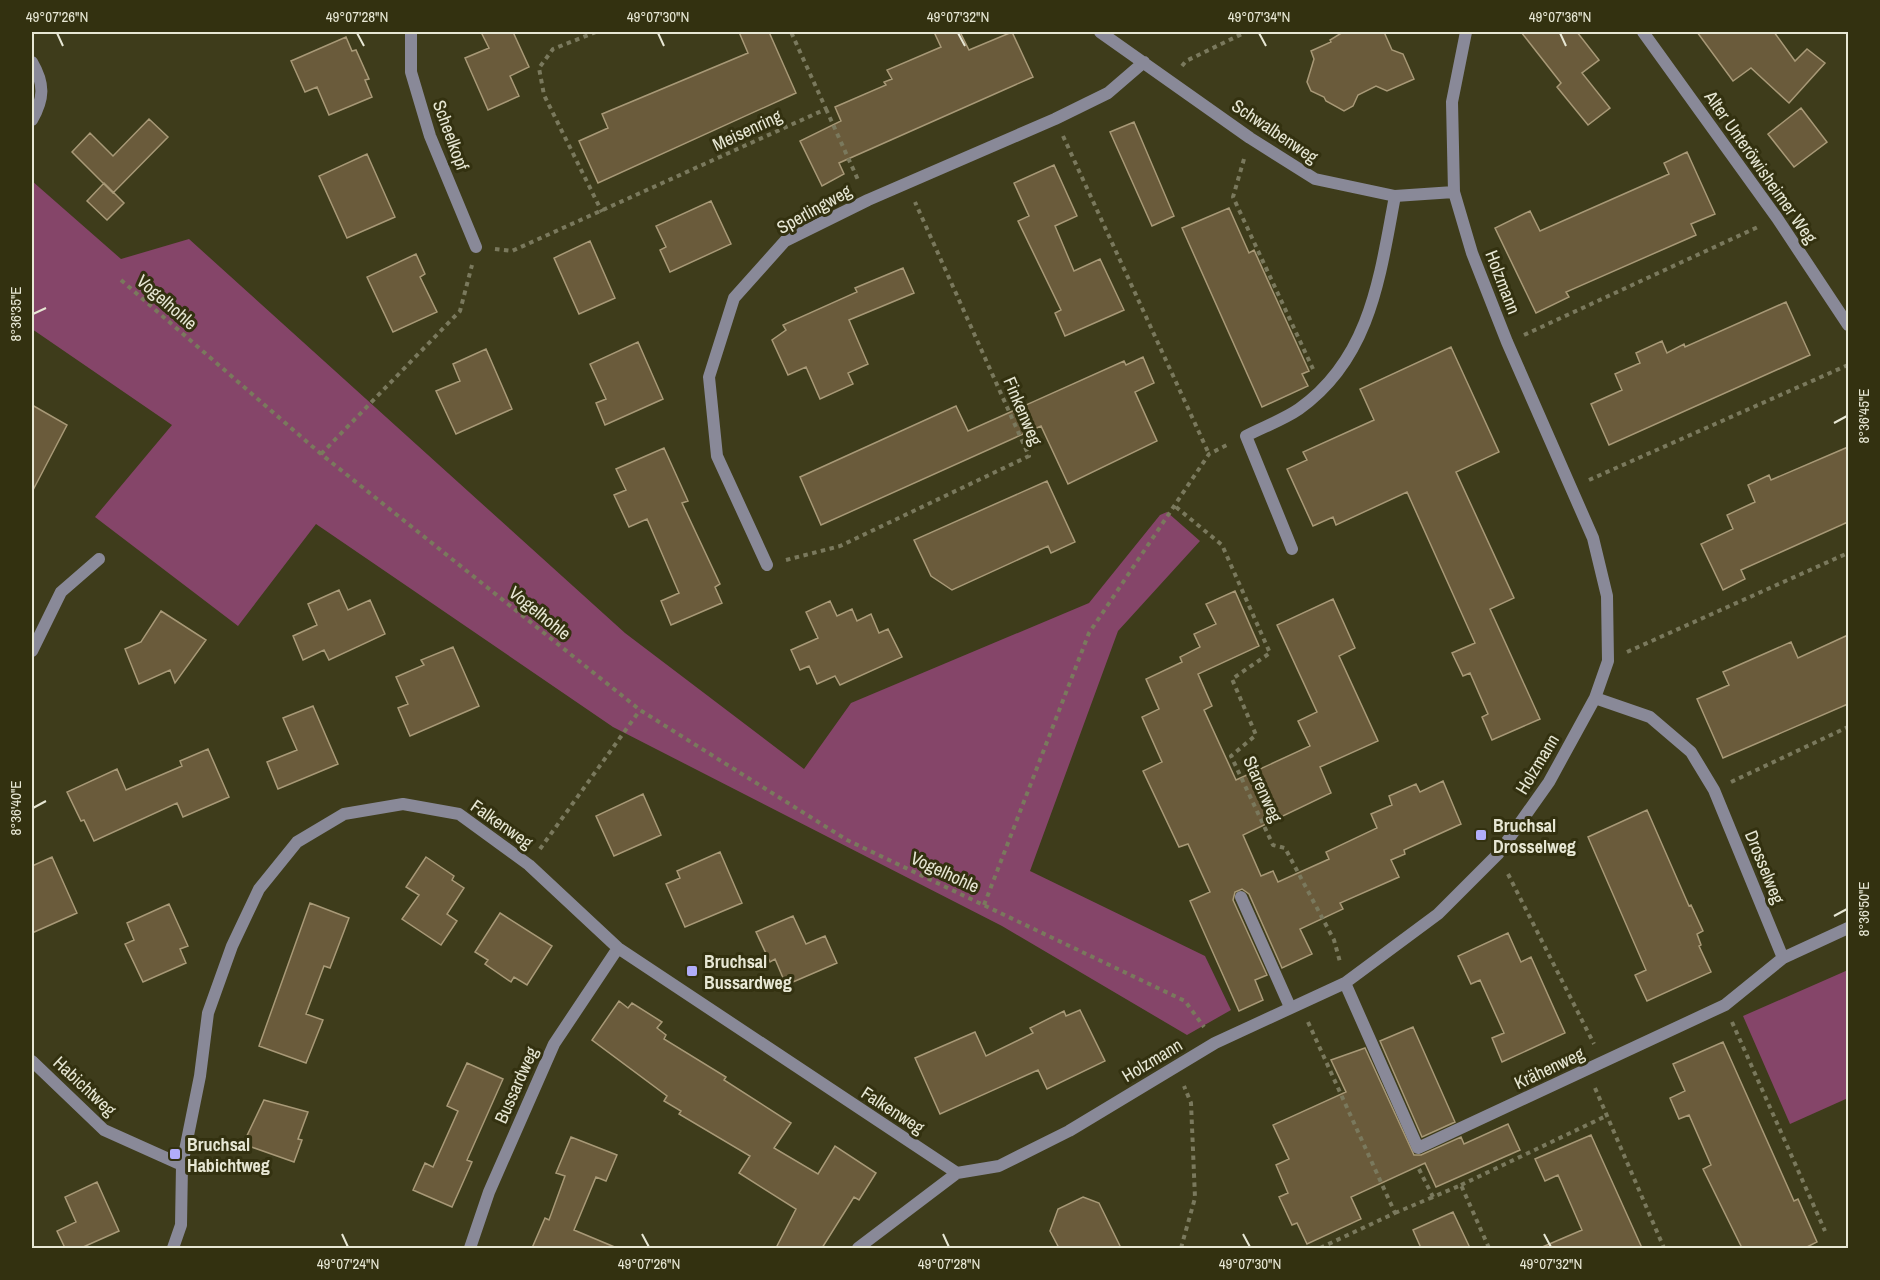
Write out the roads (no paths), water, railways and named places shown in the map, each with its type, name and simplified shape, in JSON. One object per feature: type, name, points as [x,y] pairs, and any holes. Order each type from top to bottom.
[{"type":"street","name":"Scheelkopf","points":[[411,32],[411,72],[430,136],[476,247]]},
{"type":"street","name":"Schwalbenweg","points":[[1100,32],[1250,138],[1315,179],[1395,196],[1454,192]]},
{"type":"street","name":"Holzmann","points":[[858,1248],[957,1173],[999,1166],[1069,1131],[1215,1043],[1345,983],[1438,914],[1498,854],[1549,782],[1595,698],[1608,661],[1607,596],[1593,537],[1507,342],[1472,253],[1454,192],[1452,102],[1466,32]]},
{"type":"street","name":"Alter Unteröwisheimer Weg","points":[[1643,32],[1777,218],[1848,325]]},
{"type":"street","points":[[32,62],[41,83],[42,102],[32,120]]},
{"type":"street","name":"Sperlingweg","points":[[767,565],[717,456],[709,377],[734,298],[785,242],[868,200],[1055,119],[1108,93],[1144,62]]},
{"type":"street","points":[[1292,549],[1246,436],[1299,409],[1322,389],[1346,361],[1365,326],[1380,272],[1395,196]]},
{"type":"street","points":[[32,651],[61,592],[99,559]]},
{"type":"street","name":"Drosselweg","points":[[1595,698],[1650,717],[1691,752],[1714,790],[1783,958]]},
{"type":"street","name":"Falkenweg","points":[[173,1248],[181,1225],[182,1165],[200,1076],[208,1013],[232,946],[260,889],[297,842],[344,814],[403,804],[459,814],[529,865],[618,948],[957,1173]]},
{"type":"street","points":[[1241,897],[1295,1005]]},
{"type":"street","name":"Krähenweg","points":[[1345,983],[1418,1148],[1725,1005],[1783,958],[1848,928]]},
{"type":"street","name":"Bussardweg","points":[[470,1248],[489,1191],[554,1044],[618,948]]},
{"type":"street","name":"Habichtweg","points":[[32,1061],[104,1130],[182,1165]]},
{"type":"place","name":"Bruchsal Drosselweg","points":[[1481,835]]},
{"type":"place","name":"Bruchsal Bussardweg","points":[[692,971]]},
{"type":"place","name":"Bruchsal Habichtweg","points":[[175,1154]]}]
